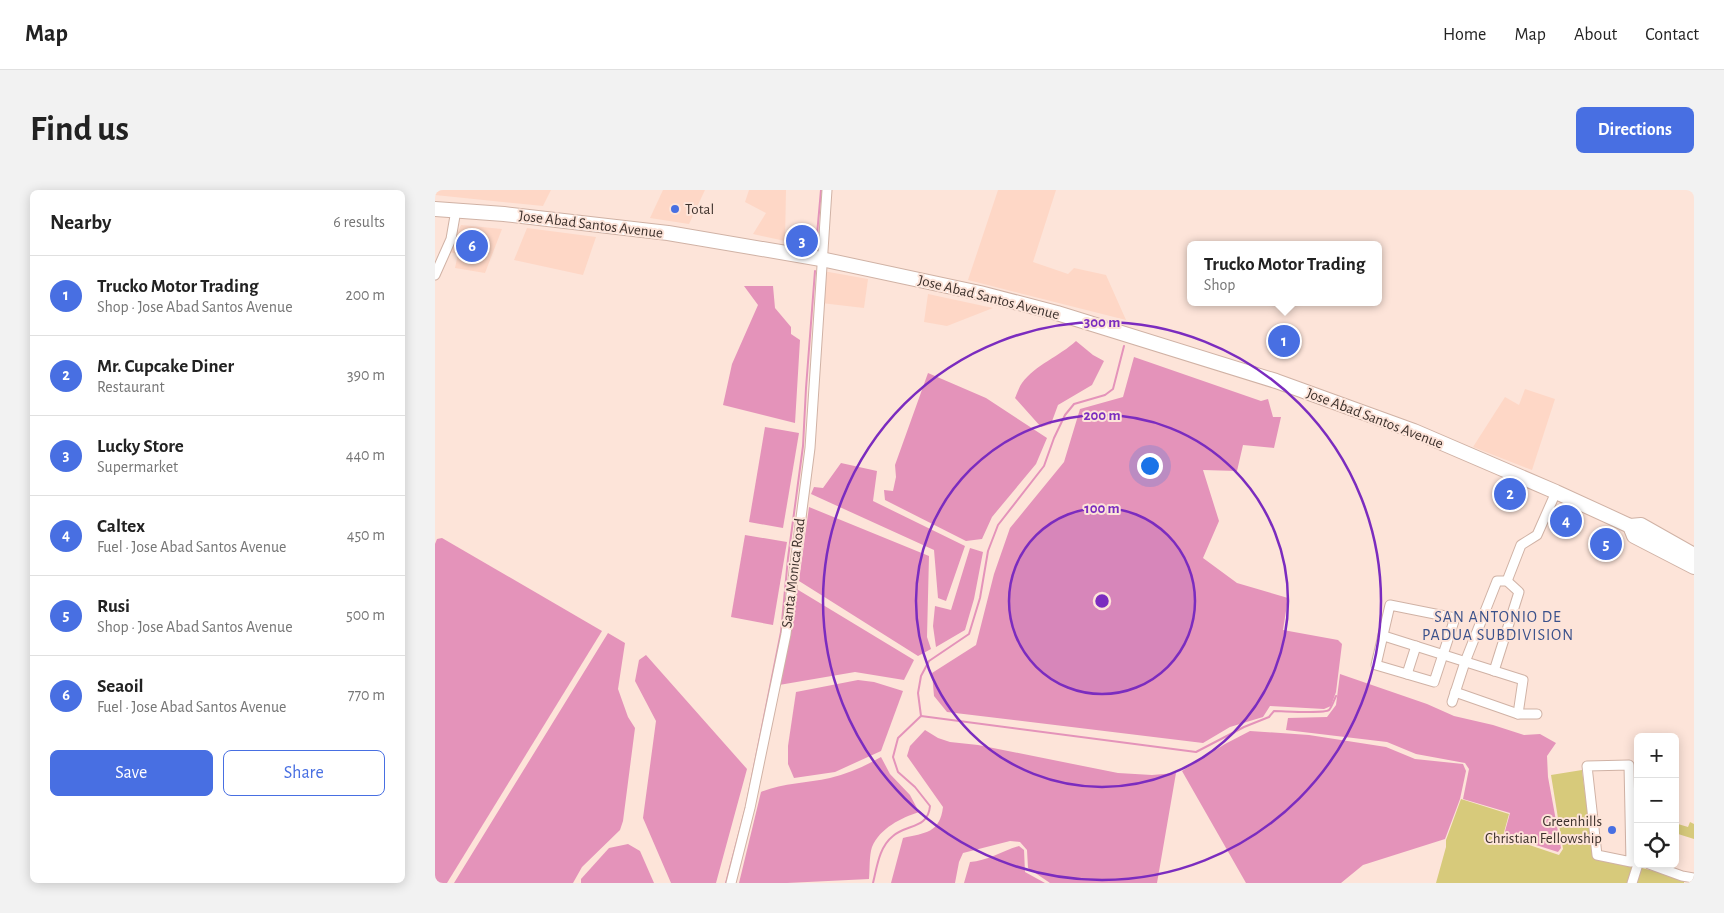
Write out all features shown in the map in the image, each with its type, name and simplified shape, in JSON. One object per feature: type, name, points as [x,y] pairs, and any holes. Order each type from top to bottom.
[{"type":"highway","name":"Jose Abad Santos Avenue","points":[[435,209],[668,233],[821,259],[980,293],[1057,313],[1277,381],[1413,430],[1630,526],[1641,525],[1694,555]]},
{"type":"highway","name":"Jose Abad Santos Avenue","points":[[1630,526],[1634,536],[1694,566]]},
{"type":"street","name":"Santa Monica Road","points":[[731,883],[750,808],[786,634],[810,448],[827,190]]},
{"type":"street","points":[[435,275],[451,239],[456,210]]},
{"type":"street","points":[[1507,581],[1521,545],[1537,535],[1556,492]]},
{"type":"street","points":[[1452,702],[1465,662],[1497,581],[1507,581],[1519,592],[1494,671]]},
{"type":"street","points":[[1390,605],[1455,618],[1443,654],[1434,682],[1376,665],[1390,605]]},
{"type":"street","points":[[1383,636],[1523,680],[1518,714]]},
{"type":"street","points":[[1407,674],[1416,646]]},
{"type":"street","points":[[1455,692],[1518,714],[1537,714]]},
{"type":"street","points":[[1629,765],[1635,862],[1597,855],[1587,766],[1629,765]]},
{"type":"street","points":[[1632,883],[1634,868]]},
{"type":"street","points":[[1658,868],[1682,879],[1694,878]]},
{"type":"shaded area","points":[[435,190],[551,190],[543,206],[435,195]]},
{"type":"shaded area","points":[[663,190],[705,190],[689,224],[650,218]]},
{"type":"shaded area","points":[[749,190],[786,190],[785,241],[753,234],[766,213],[745,202]]},
{"type":"shaded area","points":[[998,190],[1056,190],[1033,262],[1068,274],[1074,268],[1106,275],[1126,320],[968,280]]},
{"type":"shaded area","points":[[461,225],[502,229],[485,273],[455,268],[458,254],[449,252]]},
{"type":"shaded area","points":[[527,228],[596,237],[583,275],[514,260]]},
{"type":"shaded area","points":[[823,271],[868,279],[864,308],[821,303]]},
{"type":"shaded area","points":[[744,286],[773,286],[775,308],[791,327],[791,334],[800,340],[795,423],[723,405],[732,364],[758,305]]},
{"type":"shaded area","points":[[928,294],[993,308],[947,326],[924,322]]},
{"type":"shaded area","points":[[1076,341],[1093,355],[1104,361],[1092,385],[1058,405],[1051,424],[1041,427],[1015,398],[1027,377]]},
{"type":"shaded area","points":[[1134,357],[1261,401],[1268,399],[1273,417],[1281,417],[1274,448],[1243,445],[1237,471],[1203,470],[1219,521],[1203,558],[1237,583],[1288,598],[1283,630],[1338,640],[1342,644],[1336,692],[1331,706],[1324,709],[1270,706],[1263,717],[1230,727],[1203,743],[947,712],[934,696],[932,673],[976,645],[994,574],[1010,528],[1064,462],[1080,409],[1123,397]]},
{"type":"shaded area","points":[[928,373],[986,398],[1047,438],[1036,464],[992,517],[982,539],[966,541],[885,500],[884,490],[893,491],[896,477],[895,465]]},
{"type":"shaded area","points":[[1525,389],[1555,399],[1532,470],[1473,447],[1505,397],[1519,405]]},
{"type":"shaded area","points":[[765,427],[799,433],[783,528],[749,522]]},
{"type":"shaded area","points":[[841,463],[877,471],[873,501],[965,546],[946,601],[938,598],[934,550],[811,494],[814,487],[823,488]]},
{"type":"shaded area","points":[[809,507],[929,556],[927,637],[931,649],[918,656],[799,581]]},
{"type":"shaded area","points":[[745,535],[787,542],[773,625],[731,617]]},
{"type":"shaded area","points":[[442,538],[602,631],[447,883],[435,883],[435,544],[437,539]]},
{"type":"shaded area","points":[[970,548],[983,552],[974,599],[965,630],[936,647],[933,626],[935,606],[951,610]]},
{"type":"shaded area","points":[[795,588],[914,660],[904,680],[855,672],[779,685]]},
{"type":"shaded area","points":[[608,633],[625,643],[618,689],[628,717],[635,728],[623,821],[620,830],[582,867],[573,883],[454,883]]},
{"type":"shaded area","points":[[646,655],[747,769],[716,883],[671,883],[643,818],[656,721],[635,681],[639,660]]},
{"type":"shaded area","points":[[1340,674],[1427,704],[1454,716],[1493,725],[1524,735],[1540,734],[1556,743],[1547,756],[1548,777],[1561,848],[1558,852],[1504,835],[1510,813],[1463,799],[1469,769],[1465,763],[1416,754],[1387,742],[1286,730],[1288,718],[1327,717],[1336,705]]},
{"type":"shaded area","points":[[858,680],[874,682],[903,691],[881,751],[835,772],[794,778],[788,764],[788,746],[796,692]]},
{"type":"shaded area","points":[[925,730],[938,738],[950,742],[978,745],[1118,773],[1152,775],[1176,773],[1157,883],[1050,883],[1028,868],[1027,850],[1020,842],[1010,841],[963,853],[959,862],[955,883],[891,883],[903,838],[925,833],[935,827],[939,822],[943,807],[907,756],[910,746]]},
{"type":"shaded area","points":[[1250,731],[1309,735],[1386,747],[1415,759],[1463,764],[1466,771],[1460,799],[1445,839],[1363,865],[1341,883],[1246,883],[1182,771]]},
{"type":"shaded area","points":[[881,757],[890,774],[910,795],[919,812],[905,817],[880,834],[871,851],[869,879],[739,883],[761,792],[786,785],[837,776],[869,764]]},
{"type":"shaded area","points":[[1582,770],[1592,847],[1600,857],[1634,866],[1634,868],[1642,868],[1684,879],[1684,883],[1436,883],[1446,847],[1446,840],[1461,799],[1509,814],[1503,836],[1559,855],[1563,849],[1551,775]]},
{"type":"shaded area","points":[[1690,822],[1694,824],[1694,839],[1679,834],[1679,824],[1688,827]]},
{"type":"shaded area","points":[[628,844],[640,851],[654,883],[581,883],[581,879],[609,848]]},
{"type":"shaded area","points":[[1019,846],[1024,850],[1025,872],[1045,883],[964,883],[970,862],[988,858]]},
{"type":"waterway","points":[[816,246],[821,190]]},
{"type":"waterway","points":[[726,883],[746,807],[781,632],[788,558],[803,446],[815,271]]},
{"type":"waterway","points":[[921,716],[918,693],[921,676],[929,661],[969,634],[980,598],[988,551],[998,525],[1044,466],[1065,415],[1074,404],[1105,395],[1113,389],[1124,346]]},
{"type":"waterway","points":[[873,883],[879,858],[888,841],[899,832],[921,822],[928,813],[930,806],[915,787],[898,772],[893,757],[898,738],[921,716],[1196,752],[1244,727],[1269,717],[1274,711],[1312,712],[1329,710],[1336,696]]},
{"type":"place","name":"Total","points":[[675,209]]},
{"type":"place","name":"Lucky Store","points":[[802,241]]},
{"type":"place","name":"Seaoil","points":[[472,246]]},
{"type":"place","name":"Trucko Motor Trading","points":[[1284,341]]},
{"type":"place","name":"Mr. Cupcake Diner","points":[[1510,494]]},
{"type":"place","name":"Caltex","points":[[1566,521]]},
{"type":"place","name":"Rusi","points":[[1606,544]]},
{"type":"place","name":"Greenhills Christian Fellowship","points":[[1612,830]]},
{"type":"district","name":"SAN ANTONIO DE PADUA SUBDIVISION","points":[[1498,625]]}]
